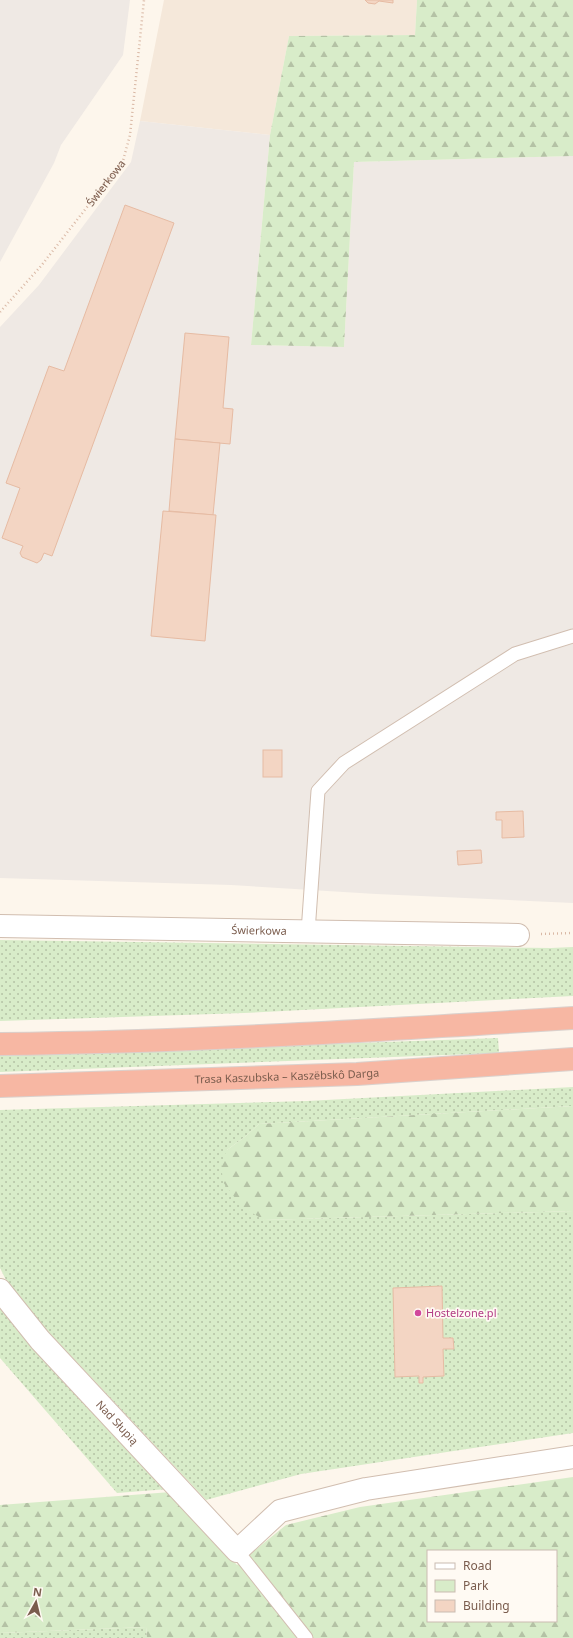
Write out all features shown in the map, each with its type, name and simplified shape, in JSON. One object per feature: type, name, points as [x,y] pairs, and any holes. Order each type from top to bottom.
[{"type":"highway","points":[[0,1044],[80,1043],[283,1035],[573,1018]]},
{"type":"highway","name":"Trasa Kaszubska – Kaszëbskô Darga","points":[[0,1086],[357,1074],[573,1059]]},
{"type":"street","name":"Świerkowa","points":[[0,926],[308,932],[518,934]]},
{"type":"street","name":"Nad Słupią","points":[[0,1290],[40,1340],[237,1551]]},
{"type":"street","points":[[237,1551],[280,1510],[366,1489],[573,1457]]},
{"type":"lane","points":[[308,932],[318,791],[344,763],[515,654],[573,636]]},
{"type":"lane","points":[[495,1023],[573,1028]]},
{"type":"lane","points":[[498,1065],[573,1050]]},
{"type":"lane","points":[[237,1551],[306,1638]]},
{"type":"path","name":"Świerkowa","points":[[0,312],[41,266],[123,161],[130,135],[144,0]]},
{"type":"path","points":[[518,934],[573,933]]},
{"type":"shaded area","points":[[0,0],[130,0],[123,55],[61,145],[54,163],[0,262]]},
{"type":"shaded area","points":[[164,0],[417,0],[415,35],[289,36],[270,135],[140,121]]},
{"type":"shaded area","points":[[140,121],[270,135],[251,345],[344,347],[354,162],[573,156],[573,903],[376,894],[231,885],[0,878],[0,327],[39,285],[131,162]]},
{"type":"green space","points":[[417,0],[573,0],[573,156],[354,162],[344,347],[251,345],[270,135],[289,36],[415,35]]},
{"type":"green space","points":[[0,940],[551,948],[573,947],[573,996],[244,1013],[0,1021]]},
{"type":"green space","points":[[498,1038],[499,1053],[0,1072],[0,1056]]},
{"type":"green space","points":[[573,1087],[573,1106],[259,1124],[227,1150],[264,1220],[573,1211],[573,1433],[301,1474],[206,1500],[13,1294],[0,1268],[0,1110],[307,1101]]},
{"type":"green space","points":[[573,1106],[573,1211],[264,1220],[241,1206],[223,1182],[221,1163],[227,1150],[259,1124]]},
{"type":"green space","points":[[0,1308],[168,1489],[117,1493],[0,1358]]},
{"type":"green space","points":[[573,1477],[573,1638],[147,1638],[146,1627],[0,1633],[0,1505],[171,1492],[237,1565],[286,1525],[360,1507]]},
{"type":"green space","points":[[146,1627],[147,1638],[0,1638],[0,1633]]},
{"type":"building","points":[[365,0],[393,0],[393,3],[379,1],[375,4],[368,3]]},
{"type":"building","points":[[125,205],[174,223],[52,556],[44,553],[41,560],[37,563],[22,557],[20,553],[23,546],[2,538],[20,488],[6,483],[49,366],[64,371]]},
{"type":"building","points":[[185,333],[229,337],[223,408],[233,409],[230,444],[175,439]]},
{"type":"building","points":[[175,439],[220,443],[213,515],[169,511]]},
{"type":"building","points":[[163,511],[216,515],[205,641],[151,636]]},
{"type":"building","points":[[263,750],[282,750],[282,777],[263,777]]},
{"type":"building","points":[[523,811],[524,837],[502,838],[502,820],[496,820],[496,812]]},
{"type":"building","points":[[481,850],[482,863],[458,865],[457,851]]},
{"type":"building","name":"Hostelzone.pl","points":[[442,1286],[443,1338],[453,1338],[454,1349],[443,1349],[444,1376],[423,1377],[423,1383],[419,1383],[419,1376],[395,1377],[393,1288]]},
{"type":"place","name":"Hostelzone.pl","points":[[418,1313]]}]
